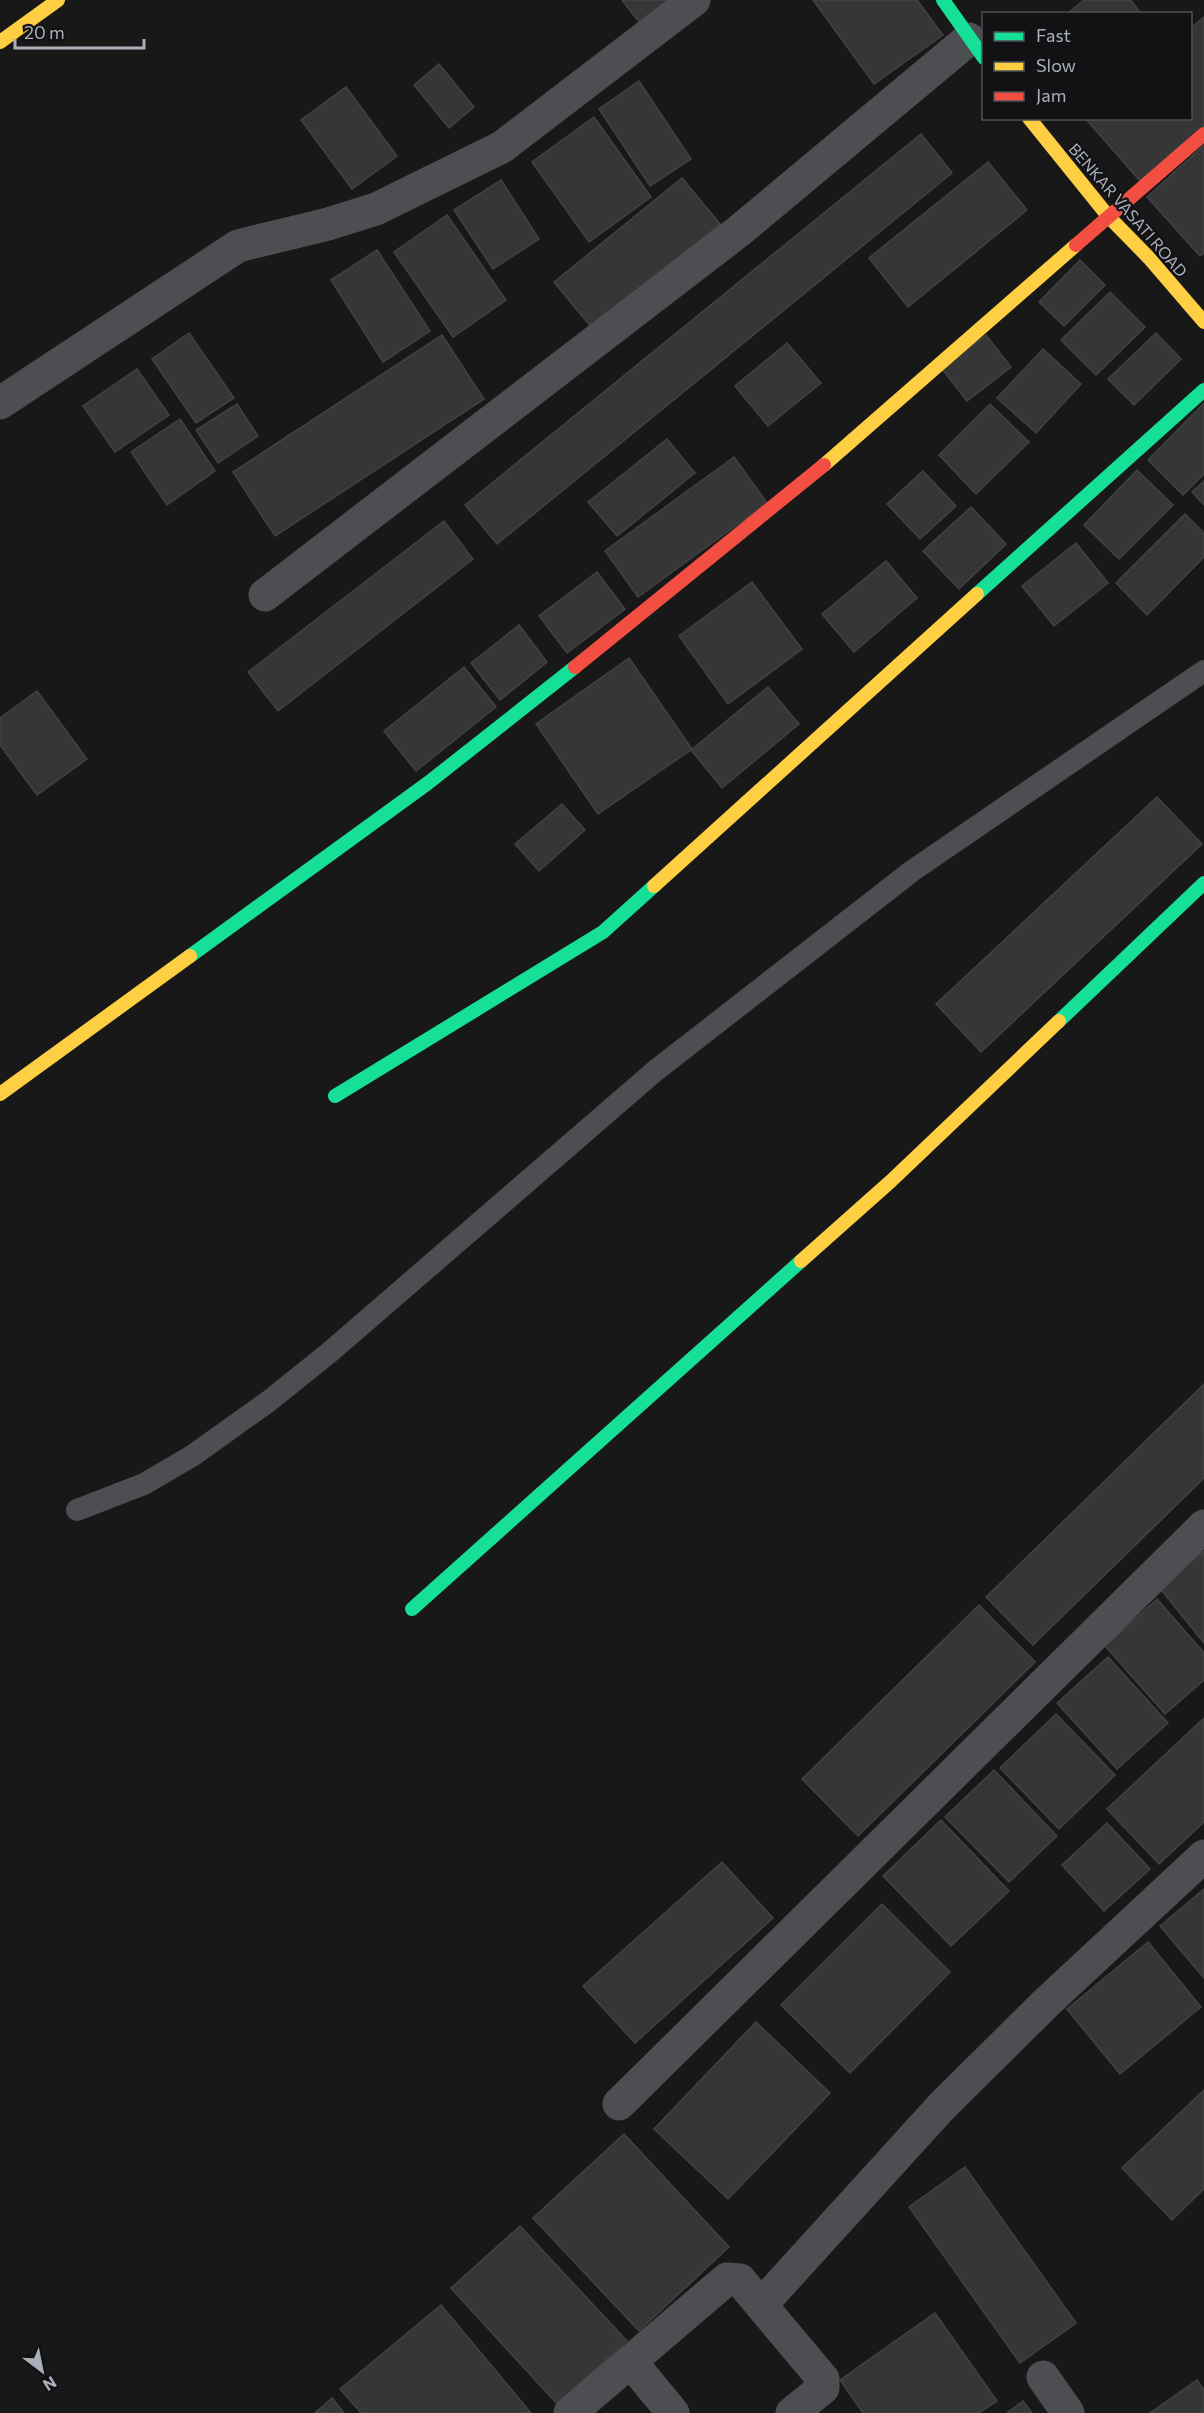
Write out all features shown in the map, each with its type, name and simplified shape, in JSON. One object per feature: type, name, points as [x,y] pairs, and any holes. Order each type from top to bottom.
[{"type":"street","points":[[0,42],[58,0]]},
{"type":"street","points":[[0,403],[238,246],[328,224],[376,209],[502,147],[694,0]]},
{"type":"street","points":[[265,595],[976,48],[943,0]]},
{"type":"street","name":"BENKAR VASATI ROAD","points":[[1031,120],[1108,216],[1149,258],[1204,322]]},
{"type":"street","points":[[0,1094],[428,783],[652,606],[804,482],[1204,134]]},
{"type":"street","points":[[335,1096],[603,932],[1204,390]]},
{"type":"street","points":[[412,1609],[891,1180],[1204,883]]},
{"type":"street","points":[[619,2104],[1204,1526]]},
{"type":"street","points":[[761,2305],[942,2106],[1046,2003],[1204,1856]]},
{"type":"street","points":[[570,2413],[727,2279],[740,2280],[823,2379],[823,2388],[792,2413]]},
{"type":"street","points":[[631,2362],[673,2413]]},
{"type":"street","points":[[1043,2377],[1068,2413]]},
{"type":"lane","points":[[77,1510],[144,1484],[192,1456],[269,1401],[330,1352],[655,1071],[912,871],[1204,671]]},
{"type":"building","points":[[622,0],[676,0],[643,27]]},
{"type":"building","points":[[813,0],[917,0],[943,35],[874,84]]},
{"type":"building","points":[[1084,0],[1131,0],[1140,12],[1069,12]]},
{"type":"building","points":[[1204,17],[1204,126],[1140,181],[1087,120],[1192,120],[1192,27]]},
{"type":"building","points":[[439,64],[474,107],[449,128],[414,85]]},
{"type":"building","points":[[639,81],[691,159],[650,186],[599,109]]},
{"type":"building","points":[[346,87],[397,156],[352,189],[301,120]]},
{"type":"building","points":[[594,117],[651,197],[589,242],[532,162]]},
{"type":"building","points":[[921,134],[952,173],[497,544],[465,505]]},
{"type":"building","points":[[1204,145],[1204,253],[1200,256],[1147,197]]},
{"type":"building","points":[[988,162],[1027,210],[908,307],[869,258]]},
{"type":"building","points":[[682,178],[720,224],[592,328],[554,282]]},
{"type":"building","points":[[501,180],[539,239],[493,269],[454,210]]},
{"type":"building","points":[[447,215],[506,300],[453,337],[394,252]]},
{"type":"building","points":[[377,250],[430,331],[383,362],[331,280]]},
{"type":"building","points":[[1080,260],[1105,285],[1064,326],[1039,302]]},
{"type":"building","points":[[1110,292],[1145,327],[1096,375],[1061,340]]},
{"type":"building","points":[[189,333],[234,398],[196,423],[152,359]]},
{"type":"building","points":[[1156,333],[1181,359],[1134,405],[1108,379]]},
{"type":"building","points":[[442,335],[484,399],[275,536],[233,472]]},
{"type":"building","points":[[986,335],[1011,367],[967,401],[942,369]]},
{"type":"building","points":[[787,343],[821,383],[768,426],[735,386]]},
{"type":"building","points":[[1043,349],[1081,384],[1036,433],[997,398]]},
{"type":"building","points":[[137,369],[169,415],[115,452],[83,406]]},
{"type":"building","points":[[1204,403],[1204,474],[1183,495],[1148,460]]},
{"type":"building","points":[[237,404],[258,436],[218,463],[196,430]]},
{"type":"building","points":[[990,404],[1029,442],[976,494],[939,455]]},
{"type":"building","points":[[180,419],[215,471],[167,505],[131,452]]},
{"type":"building","points":[[667,439],[695,473],[617,536],[588,502]]},
{"type":"building","points":[[734,457],[767,503],[638,597],[605,551]]},
{"type":"building","points":[[1137,470],[1173,505],[1119,559],[1084,525]]},
{"type":"building","points":[[923,471],[956,506],[920,539],[887,504]]},
{"type":"building","points":[[1204,481],[1204,505],[1192,492]]},
{"type":"building","points":[[971,507],[1006,544],[959,589],[923,551]]},
{"type":"building","points":[[1185,514],[1204,533],[1204,557],[1147,615],[1116,583]]},
{"type":"building","points":[[444,521],[473,559],[278,711],[248,672]]},
{"type":"building","points":[[1076,543],[1108,583],[1054,626],[1022,586]]},
{"type":"building","points":[[886,561],[917,598],[854,652],[822,614]]},
{"type":"building","points":[[597,572],[625,609],[567,653],[539,616]]},
{"type":"building","points":[[752,582],[802,649],[728,704],[679,636]]},
{"type":"building","points":[[519,625],[547,662],[500,700],[471,663]]},
{"type":"building","points":[[629,658],[692,749],[598,814],[536,724]]},
{"type":"building","points":[[464,667],[496,707],[416,771],[384,731]]},
{"type":"building","points":[[768,687],[799,724],[722,788],[691,750]]},
{"type":"building","points":[[37,691],[87,759],[37,795],[0,745],[0,718]]},
{"type":"building","points":[[1157,797],[1202,844],[981,1052],[936,1004]]},
{"type":"building","points":[[562,804],[585,830],[539,871],[515,844]]},
{"type":"building","points":[[1203,1385],[1204,1478],[1033,1645],[986,1597]]},
{"type":"building","points":[[1204,1551],[1204,1643],[1159,1587]]},
{"type":"building","points":[[1157,1599],[1204,1653],[1204,1680],[1165,1714],[1105,1646]]},
{"type":"building","points":[[979,1605],[1035,1662],[858,1836],[802,1779]]},
{"type":"building","points":[[1108,1657],[1168,1723],[1117,1769],[1057,1703]]},
{"type":"building","points":[[1056,1714],[1115,1775],[1059,1829],[1000,1768]]},
{"type":"building","points":[[1204,1718],[1204,1822],[1159,1864],[1107,1809]]},
{"type":"building","points":[[994,1770],[1057,1836],[1009,1882],[945,1817]]},
{"type":"building","points":[[941,1820],[1009,1891],[951,1946],[883,1876]]},
{"type":"building","points":[[1107,1823],[1150,1869],[1104,1911],[1062,1865]]},
{"type":"building","points":[[722,1862],[773,1918],[635,2043],[583,1986]]},
{"type":"building","points":[[1204,1889],[1204,1978],[1160,1926]]},
{"type":"building","points":[[882,1904],[950,1972],[850,2073],[781,2005]]},
{"type":"building","points":[[1148,1942],[1201,2007],[1120,2074],[1067,2009]]},
{"type":"building","points":[[756,2022],[830,2093],[728,2199],[654,2129]]},
{"type":"building","points":[[1204,2090],[1204,2189],[1172,2220],[1122,2168]]},
{"type":"building","points":[[624,2134],[729,2247],[639,2331],[533,2218]]},
{"type":"building","points":[[965,2167],[1076,2323],[1020,2363],[909,2207]]},
{"type":"building","points":[[520,2226],[627,2341],[557,2404],[451,2288]]},
{"type":"building","points":[[441,2305],[531,2413],[361,2413],[340,2389]]},
{"type":"building","points":[[935,2313],[997,2401],[979,2413],[863,2413],[840,2380]]},
{"type":"building","points":[[1197,2380],[1204,2390],[1204,2413],[1150,2413]]},
{"type":"building","points":[[332,2398],[344,2413],[315,2413]]},
{"type":"building","points":[[1023,2401],[1032,2413],[1007,2413]]},
{"type":"traffic: fast","points":[[943,0],[982,55]]},
{"type":"traffic: fast","points":[[977,594],[1204,390]]},
{"type":"traffic: fast","points":[[190,956],[428,783],[575,667]]},
{"type":"traffic: fast","points":[[1059,1021],[1204,883]]},
{"type":"traffic: fast","points":[[335,1096],[603,932],[654,886]]},
{"type":"traffic: fast","points":[[412,1609],[801,1261]]},
{"type":"traffic: slow","points":[[0,42],[58,0]]},
{"type":"traffic: slow","points":[[1031,120],[1108,216],[1149,258],[1204,322]]},
{"type":"traffic: slow","points":[[824,465],[1076,245]]},
{"type":"traffic: slow","points":[[654,886],[977,594]]},
{"type":"traffic: slow","points":[[0,1094],[190,956]]},
{"type":"traffic: slow","points":[[801,1261],[891,1181],[1059,1021]]},
{"type":"traffic: jam","points":[[1076,245],[1204,134]]},
{"type":"traffic: jam","points":[[575,667],[824,465]]}]
